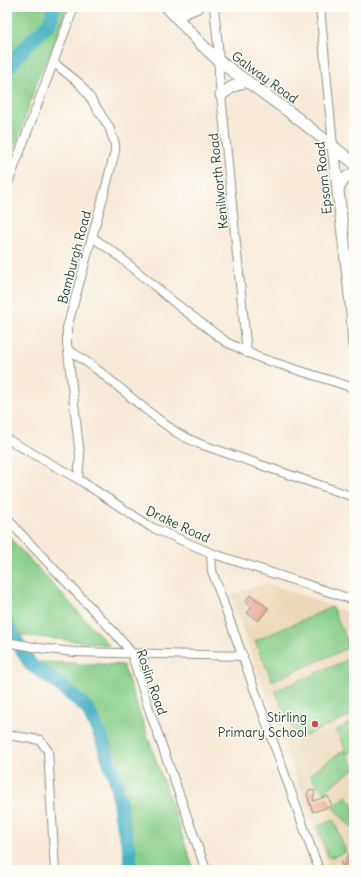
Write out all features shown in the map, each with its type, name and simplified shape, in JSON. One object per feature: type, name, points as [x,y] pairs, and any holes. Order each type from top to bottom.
[{"type":"street","points":[[7,186],[74,7]]},
{"type":"street","name":"Galway Road","points":[[167,7],[219,61],[292,114],[354,163]]},
{"type":"street","points":[[176,16],[198,7]]},
{"type":"street","name":"Kenilworth Road","points":[[214,7],[221,95],[247,353]]},
{"type":"street","name":"Epsom Road","points":[[320,7],[333,146],[339,187],[352,313],[354,346]]},
{"type":"street","name":"Bamburgh Road","points":[[54,63],[78,83],[87,93],[109,127],[115,144],[92,237],[67,328],[68,350],[80,456],[78,479]]},
{"type":"street","points":[[221,95],[232,87],[246,80]]},
{"type":"street","points":[[339,187],[344,179],[354,173]]},
{"type":"street","points":[[92,237],[115,253],[209,330],[226,342],[247,353],[354,388]]},
{"type":"street","points":[[68,350],[84,360],[180,435],[200,444],[354,497]]},
{"type":"street","name":"Drake Road","points":[[7,439],[78,479],[151,527],[211,553],[354,600]]},
{"type":"street","name":"Roslin Road","points":[[7,517],[18,531],[114,632],[131,652],[149,709],[206,870]]},
{"type":"street","points":[[211,553],[212,571],[319,870]]},
{"type":"street","points":[[8,643],[74,652],[131,652],[243,656]]},
{"type":"street","points":[[7,735],[40,740],[48,751],[55,870]]},
{"type":"shaded area","name":"Stirling Primary School","points":[[265,583],[354,615],[354,870],[329,870],[231,596]]},
{"type":"green space","points":[[7,7],[68,7],[53,47],[39,75],[20,133],[7,163]]},
{"type":"green space","points":[[7,535],[109,645],[21,635],[7,613]]},
{"type":"green space","points":[[332,607],[350,647],[272,681],[255,641]]},
{"type":"green space","points":[[354,657],[354,714],[297,739],[275,691]]},
{"type":"green space","points":[[40,662],[123,665],[194,870],[136,870],[134,845],[118,759],[89,701]]},
{"type":"green space","points":[[354,721],[354,750],[347,754],[336,730]]},
{"type":"green space","points":[[344,750],[354,765],[354,769],[323,792],[310,774]]},
{"type":"green space","points":[[346,796],[354,804],[354,830],[333,808]]},
{"type":"green space","points":[[334,820],[346,852],[329,858],[317,826]]},
{"type":"building","points":[[250,595],[268,608],[258,621],[247,613],[252,607],[245,602]]},
{"type":"building","points":[[309,790],[315,791],[313,801],[328,796],[332,806],[313,812],[307,795]]},
{"type":"building","points":[[354,849],[354,868],[347,870],[340,863]]},
{"type":"waterway","points":[[7,69],[26,46],[49,24],[54,7]]},
{"type":"waterway","points":[[7,625],[31,665],[56,682],[87,708],[100,735],[116,781],[121,816],[130,852],[130,870]]},
{"type":"place","name":"Stirling Primary School","points":[[315,724]]}]
